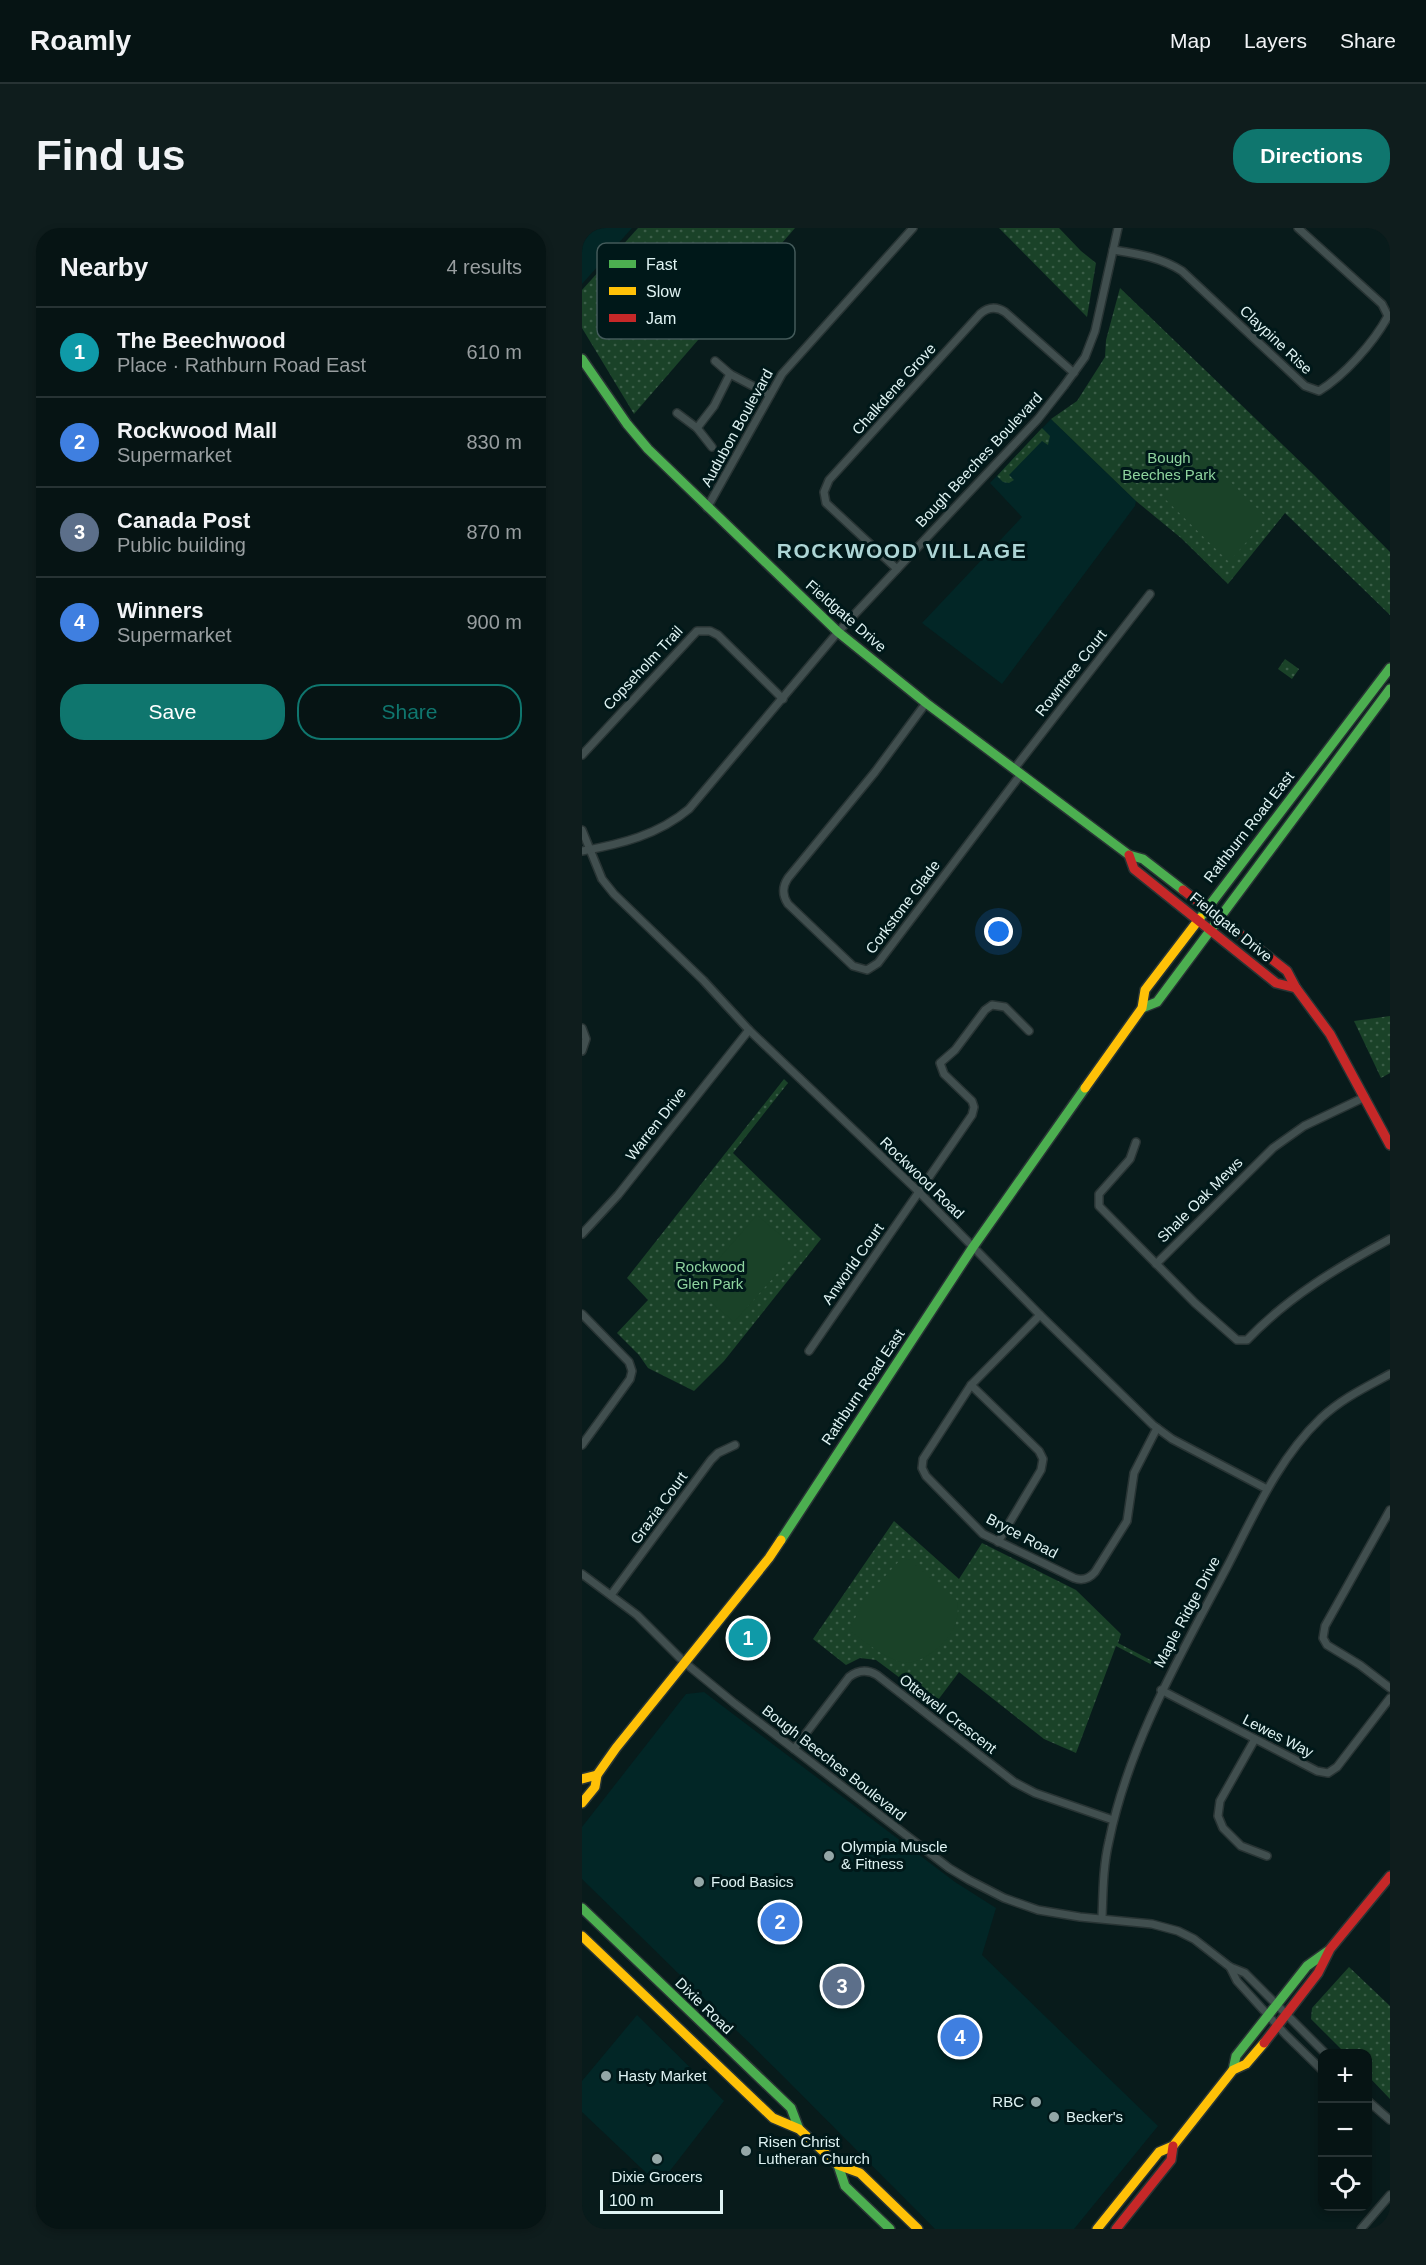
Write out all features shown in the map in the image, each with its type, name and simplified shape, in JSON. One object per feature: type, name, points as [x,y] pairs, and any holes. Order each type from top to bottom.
[{"type":"street","name":"Audubon Boulevard","points":[[707,508],[791,362],[913,228]]},
{"type":"street","name":"Bough Beeches Boulevard","points":[[586,851],[649,834],[682,815],[696,803],[838,632],[1038,419],[1074,373],[1095,331],[1118,228]]},
{"type":"street","name":"Claypine Rise","points":[[1113,250],[1168,262],[1182,271],[1305,386],[1319,391],[1332,384],[1379,333],[1388,316],[1382,304],[1298,228]]},
{"type":"street","name":"Chalkdene Grove","points":[[897,569],[826,503],[824,494],[829,480],[987,309],[996,308],[1004,311],[1074,373]]},
{"type":"street","name":"Fieldgate Drive","points":[[582,359],[627,424],[648,449],[838,632],[926,703],[1129,855],[1143,859],[1287,971],[1296,988],[1330,1034],[1390,1145]]},
{"type":"street","points":[[715,361],[730,374],[770,395]]},
{"type":"street","points":[[697,428],[714,406],[730,374]]},
{"type":"street","points":[[677,413],[697,428],[712,447]]},
{"type":"street","name":"Rowntree Court","points":[[1017,771],[1150,594]]},
{"type":"street","name":"Copseholm Trail","points":[[582,755],[698,631],[710,631],[718,635],[783,699]]},
{"type":"street","name":"Rathburn Road East","points":[[582,1803],[595,1788],[597,1775],[684,1662],[769,1558],[973,1247],[1142,1008],[1145,990],[1390,668]]},
{"type":"street","name":"Rathburn Road East","points":[[1142,1008],[1157,1002],[1221,920],[1390,689]]},
{"type":"street","name":"Corkstone Glade","points":[[926,703],[784,886],[784,896],[788,904],[852,966],[867,970],[878,963],[1017,771]]},
{"type":"street","points":[[582,830],[586,851]]},
{"type":"street","name":"Rockwood Road","points":[[586,851],[602,879],[614,894],[703,980],[749,1030],[919,1192],[1040,1315],[1157,1428],[1172,1439],[1267,1489]]},
{"type":"street","name":"Fieldgate Drive","points":[[1129,855],[1134,869],[1276,983],[1296,988]]},
{"type":"street","name":"Anworld Court","points":[[809,1351],[974,1111],[972,1101],[944,1074],[940,1063],[955,1050],[985,1010],[992,1005],[1005,1007],[1029,1031]]},
{"type":"street","points":[[582,1028],[586,1041],[582,1050]]},
{"type":"street","name":"Warren Drive","points":[[582,1234],[618,1195],[749,1030]]},
{"type":"street","name":"Shale Oak Mews","points":[[1365,1097],[1304,1126],[1274,1148],[1156,1264],[1232,1338],[1243,1341],[1294,1297],[1348,1262],[1390,1239]]},
{"type":"street","points":[[1136,1142],[1132,1155],[1100,1192],[1098,1201],[1101,1208],[1156,1264]]},
{"type":"street","points":[[582,1314],[628,1360],[632,1371],[630,1379],[582,1445]]},
{"type":"street","name":"Bryce Road","points":[[1040,1315],[970,1384],[924,1457],[922,1468],[928,1479],[980,1531],[1076,1579],[1092,1575],[1127,1521],[1134,1473],[1157,1428]]},
{"type":"street","name":"Maple Ridge Drive","points":[[1102,1918],[1108,1844],[1113,1820],[1161,1690],[1267,1489],[1294,1449],[1322,1417],[1350,1396],[1390,1374]]},
{"type":"street","points":[[970,1384],[1039,1451],[1043,1459],[1041,1470],[998,1542]]},
{"type":"street","name":"Grazia Court","points":[[612,1594],[711,1460],[718,1453],[735,1445]]},
{"type":"street","points":[[1390,1510],[1323,1634],[1324,1642],[1330,1648],[1360,1665],[1390,1688]]},
{"type":"street","name":"Bough Beeches Boulevard","points":[[582,1574],[612,1594],[657,1633],[684,1662],[949,1868],[1004,1898],[1038,1910],[1152,1923],[1178,1931],[1199,1942],[1230,1966],[1245,1974],[1321,2049]]},
{"type":"street","name":"Ottewell Crescent","points":[[794,1749],[849,1677],[857,1672],[871,1672],[1014,1782],[1035,1793],[1113,1820]]},
{"type":"street","name":"Lewes Way","points":[[1161,1690],[1317,1771],[1328,1773],[1337,1767],[1390,1698]]},
{"type":"street","points":[[1255,1739],[1220,1801],[1218,1816],[1223,1827],[1240,1846],[1267,1856]]},
{"type":"street","points":[[582,1779],[597,1775]]},
{"type":"street","points":[[1233,2070],[1246,2064],[1278,2025],[1318,1973],[1330,1949],[1390,1876]]},
{"type":"street","name":"Dixie Road","points":[[582,1908],[791,2108],[799,2129]]},
{"type":"street","name":"Dixie Road","points":[[582,1936],[773,2118],[799,2129],[838,2165],[860,2173],[918,2229]]},
{"type":"street","points":[[1097,2229],[1159,2152],[1173,2146],[1233,2070],[1236,2056],[1307,1966],[1330,1949]]},
{"type":"street","name":"Bough Beeches Boulevard","points":[[1230,1966],[1237,1981],[1318,2065]]},
{"type":"street","points":[[1370,2103],[1390,2120]]},
{"type":"street","points":[[1116,2229],[1171,2160],[1173,2146]]},
{"type":"street","name":"Dixie Road","points":[[838,2165],[845,2186],[890,2229]]},
{"type":"street","points":[[1361,2229],[1390,2195]]},
{"type":"shaded area","points":[[582,228],[632,228],[619,243],[597,243],[597,267],[582,284]]},
{"type":"shaded area","points":[[1051,419],[1136,501],[1135,506],[1002,684],[922,623],[1022,517],[990,483]]},
{"type":"shaded area","points":[[704,1692],[955,1882],[996,1908],[982,1955],[1158,2126],[1074,2229],[935,2229],[582,1879],[582,1827],[686,1694]]},
{"type":"shaded area","points":[[637,2015],[724,2101],[659,2185],[582,2112],[582,2081]]},
{"type":"green space","points":[[638,228],[795,228],[782,243],[624,243]]},
{"type":"green space","points":[[999,228],[1059,228],[1096,263],[1087,317]]},
{"type":"green space","points":[[597,273],[597,339],[699,339],[634,414],[582,328],[582,290]]},
{"type":"green space","name":"Bough Beeches Park","points":[[1120,288],[1314,475],[1390,552],[1390,615],[1285,513],[1228,584],[1181,538],[1136,501],[1051,419],[1077,401],[1105,357],[1106,340]]},
{"type":"green space","points":[[1042,428],[1050,436],[1048,445],[1042,441],[1009,475],[1014,480],[1009,483],[1003,482],[997,476]]},
{"type":"green space","points":[[1203,455],[1267,518],[1229,562],[1164,498]]},
{"type":"green space","points":[[1285,659],[1299,669],[1292,679],[1278,669]]},
{"type":"green space","points":[[1390,1016],[1390,1073],[1381,1078],[1354,1021]]},
{"type":"green space","name":"Rockwood Glen Park","points":[[784,1079],[788,1083],[733,1153],[821,1239],[724,1361],[694,1391],[648,1368],[639,1355],[617,1333],[648,1300],[627,1278]]},
{"type":"green space","points":[[757,1215],[798,1250],[734,1322],[694,1287]]},
{"type":"green space","points":[[894,1521],[959,1579],[982,1543],[1076,1590],[1121,1634],[1118,1643],[1162,1666],[1160,1669],[1116,1646],[1076,1753],[1044,1739],[959,1672],[935,1704],[876,1660],[860,1658],[846,1665],[813,1639]]},
{"type":"green space","points":[[902,1558],[910,1560],[958,1601],[956,1622],[947,1639],[933,1652],[909,1663],[887,1656],[849,1630],[866,1597]]},
{"type":"green space","points":[[1349,1967],[1390,2006],[1390,2099],[1372,2080],[1372,2049],[1341,2049],[1311,2019],[1312,2008]]},
{"type":"traffic: fast","points":[[582,359],[627,424],[648,449],[838,632],[926,703],[1129,855],[1143,859],[1183,890]]},
{"type":"traffic: fast","points":[[1200,918],[1390,668]]},
{"type":"traffic: fast","points":[[1142,1008],[1157,1002],[1390,689]]},
{"type":"traffic: fast","points":[[781,1540],[973,1247],[1085,1088]]},
{"type":"traffic: fast","points":[[582,1908],[791,2108],[799,2129]]},
{"type":"traffic: fast","points":[[1233,2070],[1236,2056],[1307,1966],[1328,1951]]},
{"type":"traffic: fast","points":[[838,2165],[845,2186],[890,2229]]},
{"type":"traffic: slow","points":[[1085,1088],[1142,1008],[1145,990],[1200,918]]},
{"type":"traffic: slow","points":[[582,1803],[595,1787],[597,1775],[616,1748],[781,1540]]},
{"type":"traffic: slow","points":[[582,1779],[597,1775]]},
{"type":"traffic: slow","points":[[582,1936],[773,2118],[799,2129],[838,2165],[860,2173],[918,2229]]},
{"type":"traffic: slow","points":[[1097,2229],[1159,2152],[1173,2146],[1233,2070],[1246,2064],[1264,2043]]},
{"type":"traffic: jam","points":[[1129,855],[1134,869],[1276,983],[1296,988]]},
{"type":"traffic: jam","points":[[1183,890],[1287,971],[1296,988],[1330,1034],[1390,1145]]},
{"type":"traffic: jam","points":[[1264,2043],[1318,1973],[1330,1949],[1390,1876]]},
{"type":"traffic: jam","points":[[1116,2229],[1171,2160],[1173,2146]]},
{"type":"place","name":"The Beechwood","points":[[748,1638]]},
{"type":"place","name":"Olympia Muscle & Fitness","points":[[829,1856]]},
{"type":"place","name":"Food Basics","points":[[699,1882]]},
{"type":"place","name":"Rockwood Mall","points":[[780,1922]]},
{"type":"place","name":"Canada Post","points":[[842,1986]]},
{"type":"place","name":"Winners","points":[[960,2037]]},
{"type":"place","name":"Hasty Market","points":[[606,2076]]},
{"type":"place","name":"RBC","points":[[1036,2102]]},
{"type":"place","name":"Becker's","points":[[1054,2117]]},
{"type":"place","name":"Risen Christ Lutheran Church","points":[[746,2151]]},
{"type":"place","name":"Dixie Grocers","points":[[657,2159]]},
{"type":"district","name":"ROCKWOOD VILLAGE","points":[[902,551]]}]
